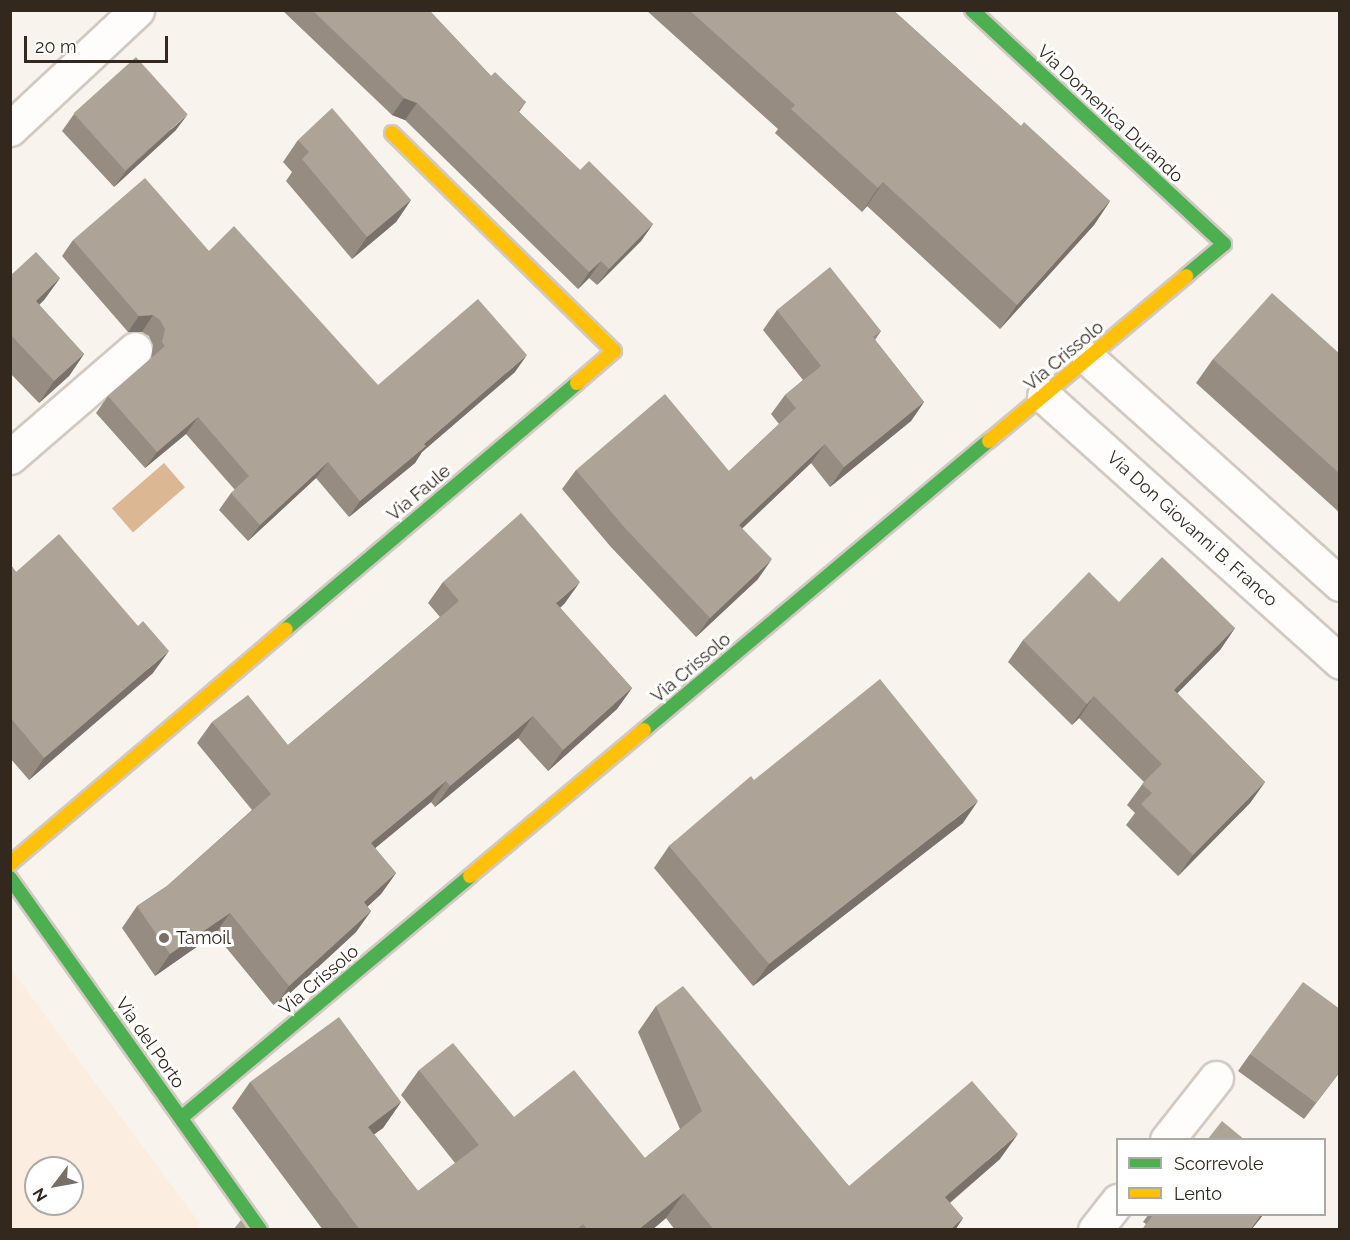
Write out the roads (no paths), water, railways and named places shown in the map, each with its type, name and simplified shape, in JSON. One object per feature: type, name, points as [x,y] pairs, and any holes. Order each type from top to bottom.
[{"type":"street","points":[[10,129],[137,10]]},
{"type":"street","name":"Via Domenica Durando","points":[[972,10],[1224,244]]},
{"type":"street","name":"Via Faule","points":[[10,864],[614,351],[392,133]]},
{"type":"street","name":"Via Crissolo","points":[[182,1118],[1224,244]]},
{"type":"street","points":[[10,457],[135,349]]},
{"type":"street","points":[[1089,358],[1340,584]]},
{"type":"street","name":"Via Don Giovanni B. Franco","points":[[1044,396],[1340,662]]},
{"type":"street","name":"Via del Porto","points":[[10,878],[261,1230]]},
{"type":"street","points":[[1169,1138],[1216,1078]]},
{"type":"street","points":[[1095,1230],[1116,1204]]},
{"type":"place","name":"Tamoil","points":[[164,938]]}]
